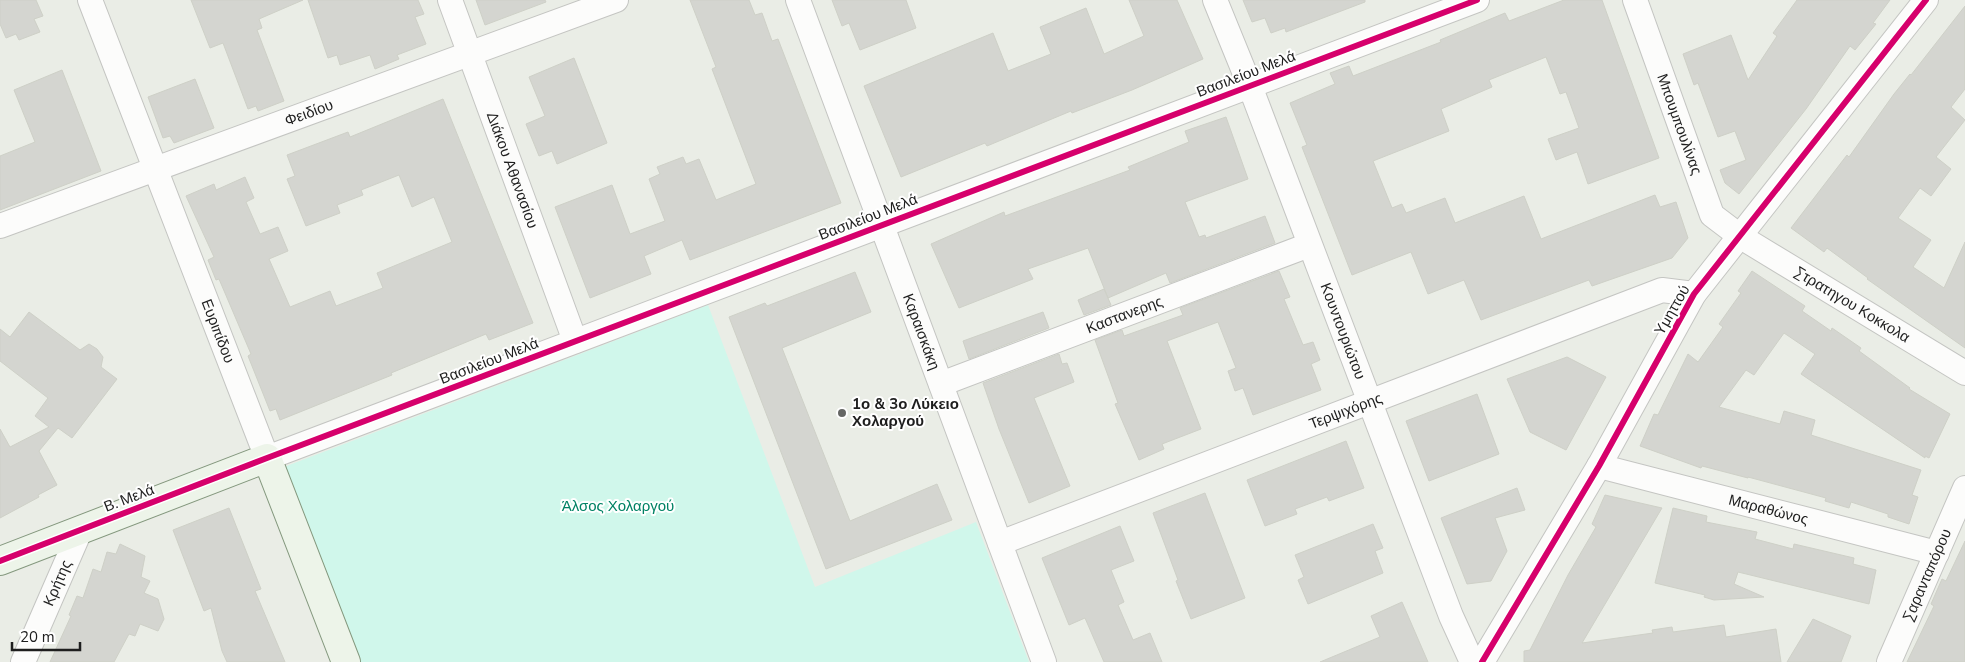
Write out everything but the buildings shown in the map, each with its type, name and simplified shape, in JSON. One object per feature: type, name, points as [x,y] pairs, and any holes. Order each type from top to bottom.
[{"type":"street","name":"Ευριπίδου","points":[[90,0],[346,662]]},
{"type":"street","name":"Διάκου Αθανασίου","points":[[450,0],[575,341]]},
{"type":"street","name":"Φειδίου","points":[[0,226],[616,0]]},
{"type":"street","name":"Καραισκάκη","points":[[798,0],[1044,662]]},
{"type":"street","name":"Κουντουριώτου","points":[[1215,0],[1250,86],[1451,616],[1472,662]]},
{"type":"street","name":"Βασιλείου Μελά","points":[[267,458],[1477,0]]},
{"type":"street","name":"Μπουμπουλίνας","points":[[1635,0],[1712,214],[1740,237]]},
{"type":"street","name":"Υμηττού","points":[[1482,662],[1599,466],[1694,294],[1926,0]]},
{"type":"street","name":"Στρατηγου Κοκκολα","points":[[1740,237],[1965,373]]},
{"type":"street","name":"Καστανερης","points":[[941,384],[1309,245]]},
{"type":"street","name":"Τερψιχόρης","points":[[1000,544],[1662,290],[1694,294]]},
{"type":"street","name":"Β. Μελά","points":[[0,561],[267,458]]},
{"type":"street","name":"Μαραθώνος","points":[[1599,466],[1937,553]]},
{"type":"street","name":"Σαρανταπόρου","points":[[1889,662],[1965,488]]},
{"type":"street","name":"Κρήτης","points":[[23,662],[80,531]]},
{"type":"green space","name":"Άλσος Χολαργού","points":[[708,305],[815,587],[976,522],[1029,662],[360,662],[284,467]]},
{"type":"cycle path","points":[[0,561],[1477,0]]},
{"type":"cycle path","points":[[1482,662],[1599,466],[1694,294],[1926,0]]},
{"type":"place","name":"1ο & 3ο Λύκειο Χολαργού","points":[[842,413]]}]
